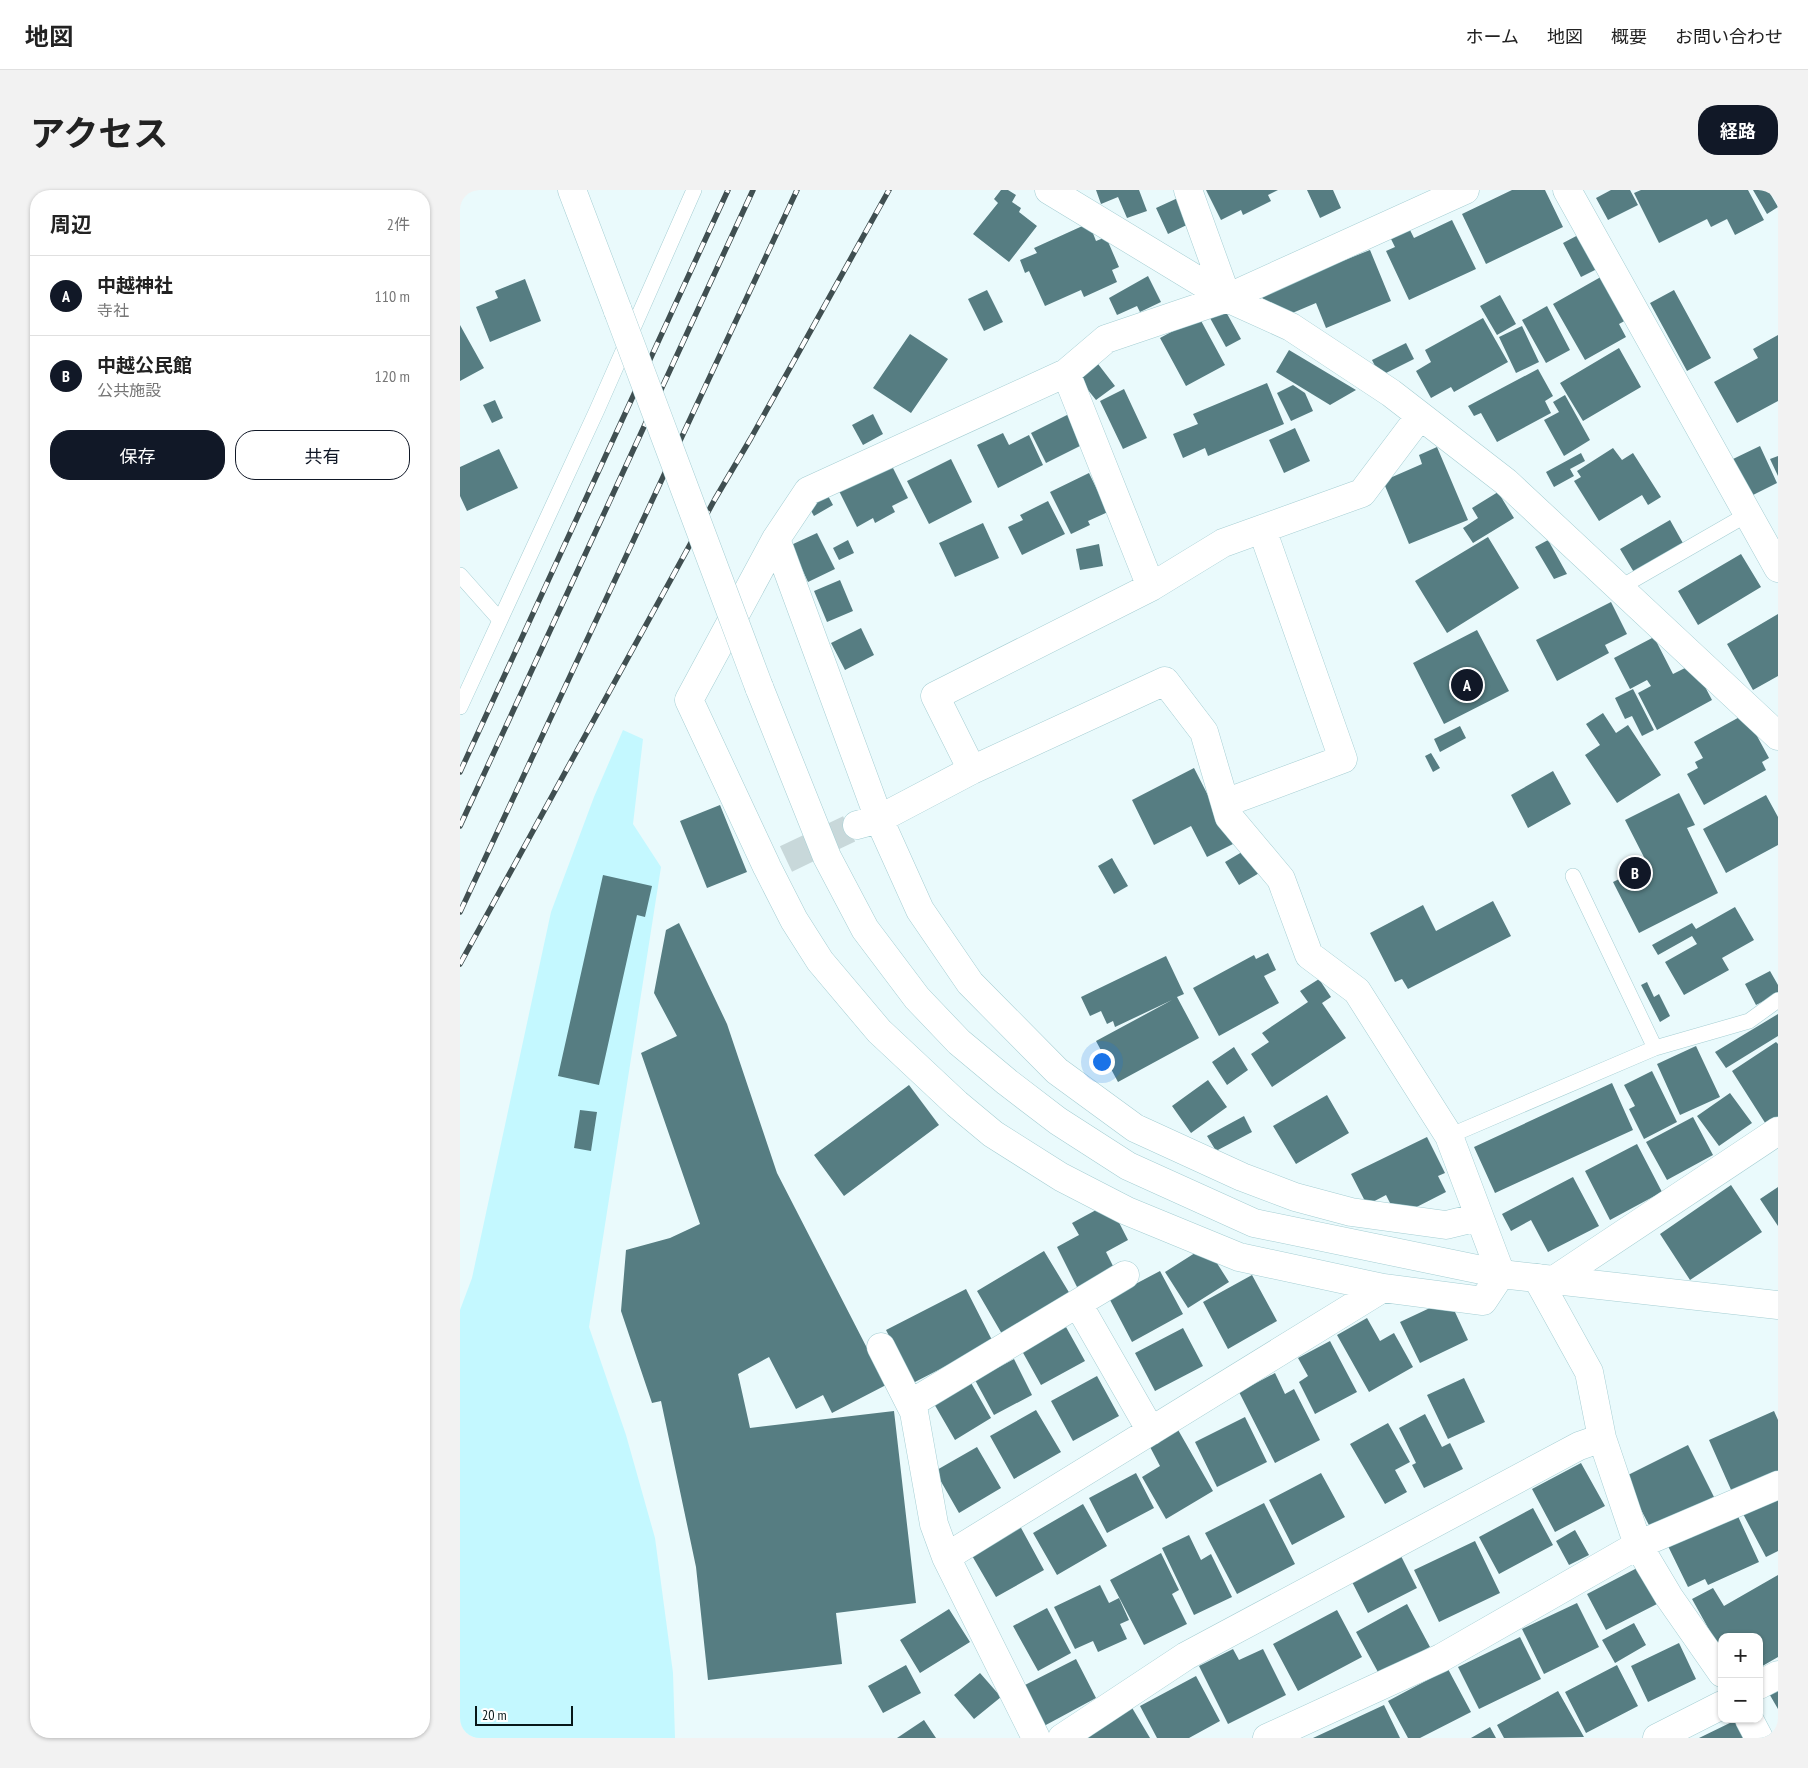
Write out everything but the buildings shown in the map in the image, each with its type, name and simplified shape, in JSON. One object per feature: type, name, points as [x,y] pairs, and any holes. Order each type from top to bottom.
[{"type":"street","points":[[572,190],[759,687],[827,858],[865,929],[917,998],[959,1042],[1058,1121],[1128,1166],[1254,1223],[1501,1274],[1778,1305]]},
{"type":"street","points":[[1049,190],[1227,298],[1291,328],[1391,394],[1506,482],[1621,587],[1778,736]]},
{"type":"street","points":[[1188,190],[1227,298]]},
{"type":"street","points":[[1465,190],[1227,298],[1106,340],[1066,373],[808,491],[776,539],[689,700],[776,863],[794,920],[820,961],[879,1031],[957,1104],[993,1134],[1061,1177],[1127,1211],[1239,1257],[1384,1288],[1483,1301],[1501,1274]]},
{"type":"street","points":[[1567,190],[1778,568]]},
{"type":"street","points":[[1066,373],[1151,587]]},
{"type":"street","points":[[972,770],[935,696],[1151,587],[1223,543],[1362,493],[1420,416]]},
{"type":"street","points":[[1225,803],[1343,758],[1262,528]]},
{"type":"street","points":[[776,539],[868,822],[920,910],[970,983],[1057,1070],[1134,1128],[1242,1177],[1295,1197],[1351,1212],[1446,1225],[1479,1217]]},
{"type":"street","points":[[868,822],[972,770],[1165,681],[1204,732],[1229,817],[1281,879],[1309,955],[1356,991],[1449,1136],[1501,1274]]},
{"type":"street","points":[[1545,1279],[1778,1131]]},
{"type":"street","points":[[910,1404],[1126,1275]]},
{"type":"street","points":[[1545,1279],[1589,1372],[1602,1438],[1638,1545],[1669,1597],[1718,1667]]},
{"type":"street","points":[[946,1557],[1384,1288]]},
{"type":"street","points":[[1078,1304],[1151,1431]]},
{"type":"street","points":[[881,1347],[914,1412],[934,1524],[946,1557],[1036,1738]]},
{"type":"street","points":[[1062,1738],[1186,1656],[1579,1446],[1602,1438]]},
{"type":"street","points":[[1267,1738],[1441,1658],[1638,1545],[1778,1485]]},
{"type":"street","points":[[1763,1683],[1778,1675]]},
{"type":"street","points":[[1656,1738],[1718,1707]]},
{"type":"street","points":[[1751,1723],[1759,1738]]},
{"type":"lane","points":[[460,707],[597,410],[694,190]]},
{"type":"lane","points":[[1621,587],[1748,514]]},
{"type":"lane","points":[[460,575],[500,620]]},
{"type":"lane","points":[[1573,876],[1655,1048]]},
{"type":"lane","points":[[1449,1136],[1655,1048],[1749,1021],[1778,1000]]},
{"type":"shaded area","points":[[623,730],[643,739],[633,824],[661,867],[589,1327],[626,1435],[655,1538],[673,1673],[675,1738],[460,1738],[460,1310],[472,1278],[551,912],[594,797]]},
{"type":"tunnel","points":[[786,859],[857,825]]},
{"type":"railway","points":[[460,772],[728,190]]},
{"type":"railway","points":[[460,826],[753,190]]},
{"type":"railway","points":[[460,912],[797,190]]},
{"type":"railway","points":[[460,964],[715,499],[889,190]]},
{"type":"place","name":"中越神社","points":[[1467,685]]},
{"type":"place","name":"中越公民館","points":[[1635,873]]}]
